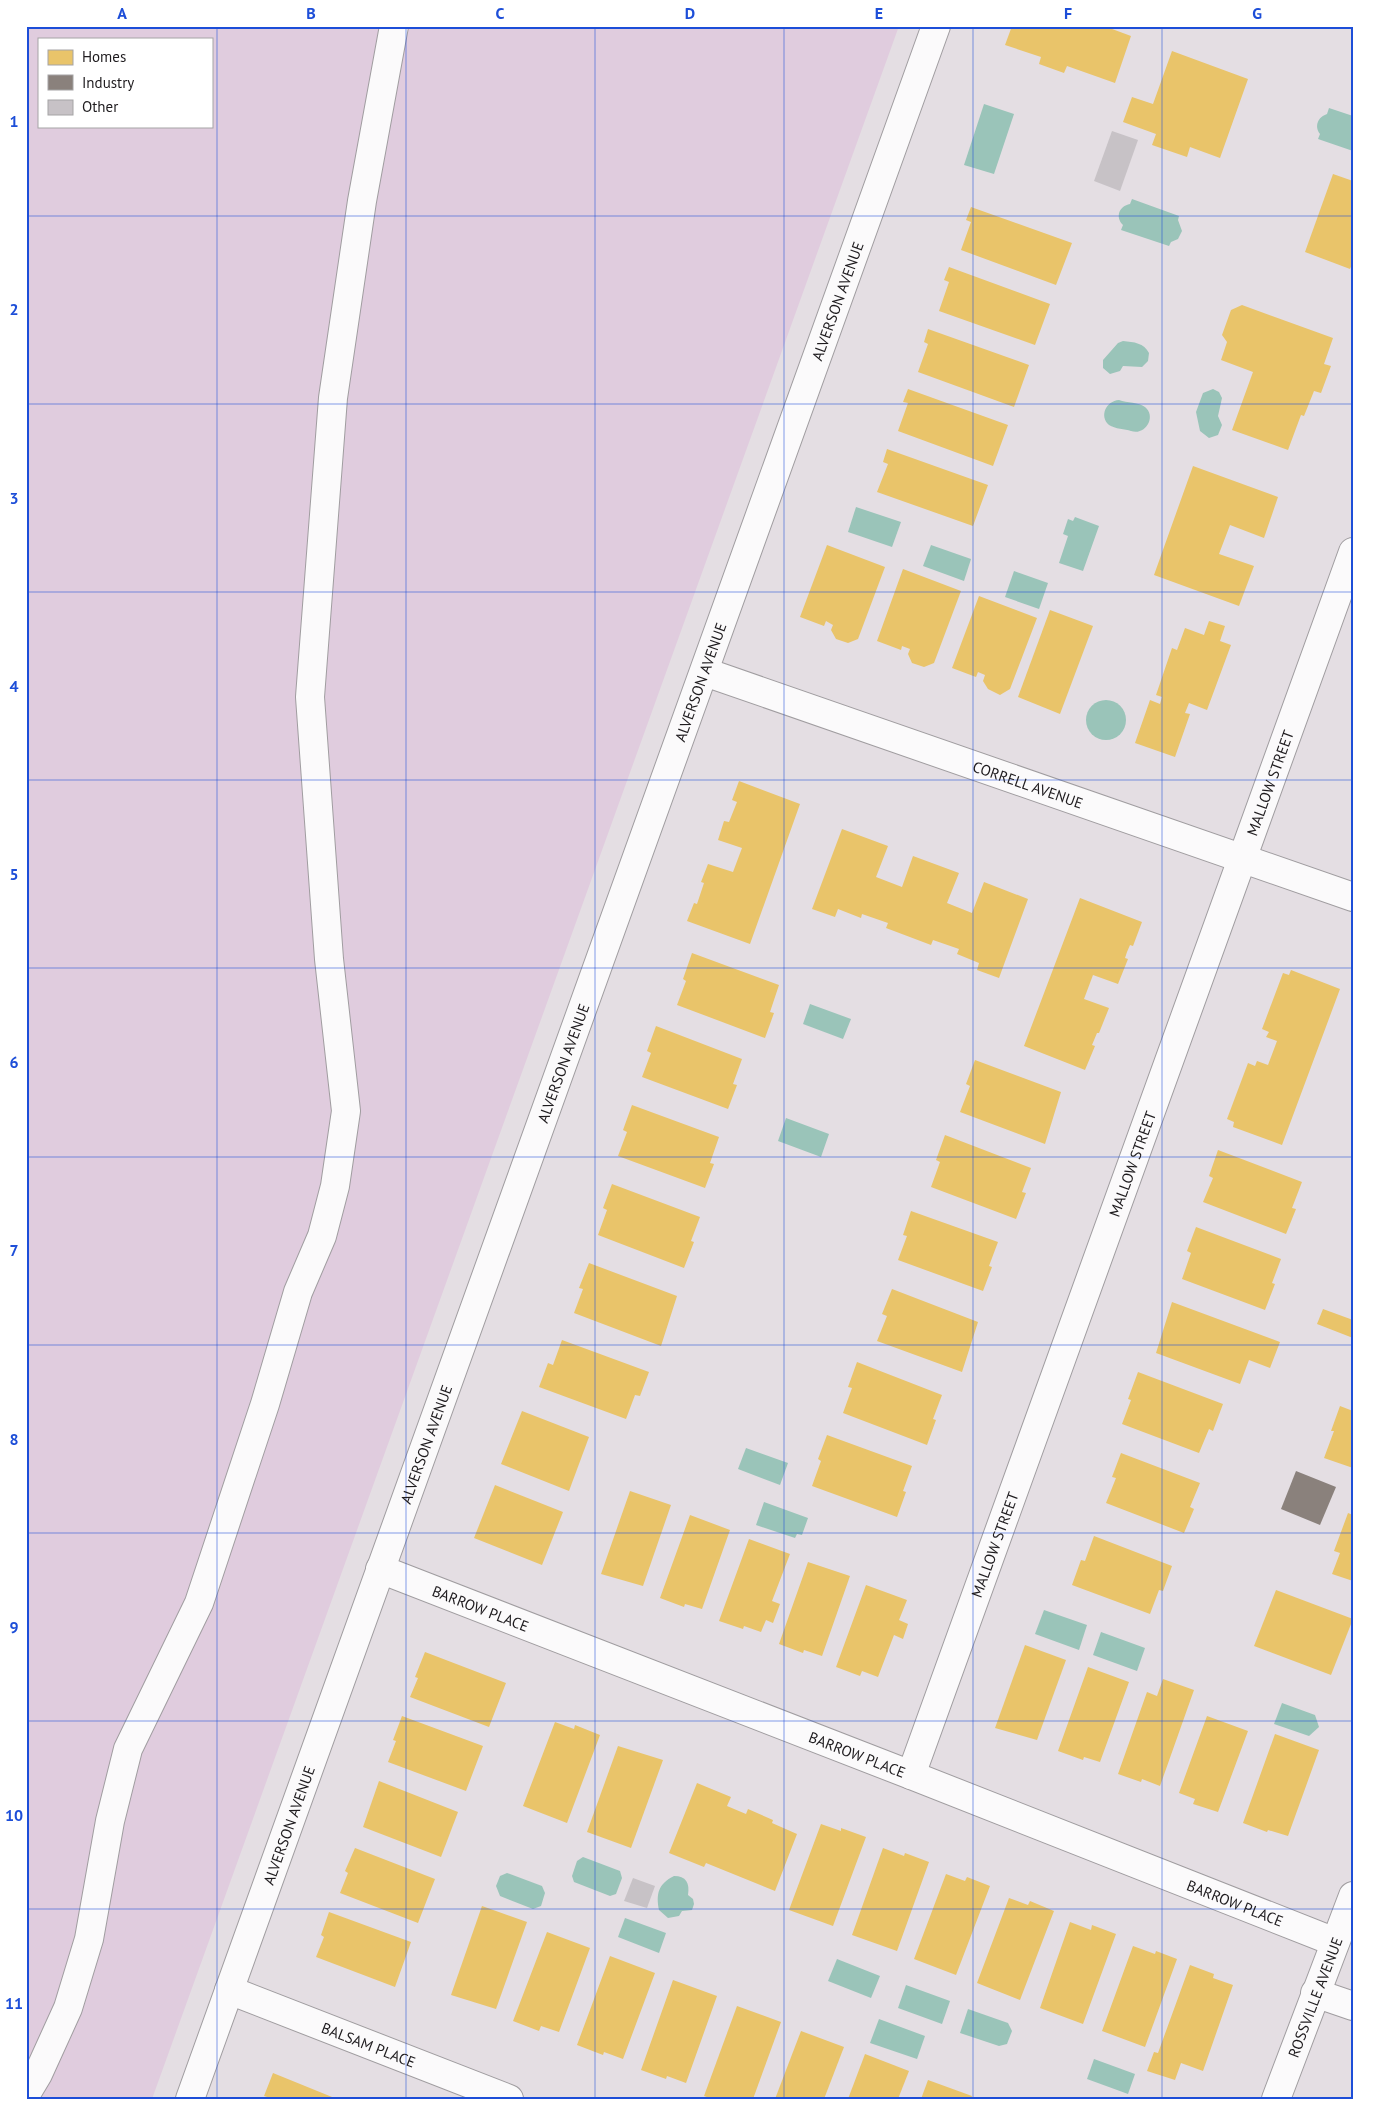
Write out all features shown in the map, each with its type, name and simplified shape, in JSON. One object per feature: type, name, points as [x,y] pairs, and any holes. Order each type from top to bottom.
[{"type":"street","points":[[26,2094],[38,2074],[68,2008],[89,1939],[110,1821],[128,1748],[199,1603],[265,1404],[298,1292],[322,1236],[334,1186],[346,1111],[329,959],[310,697],[333,398],[362,201],[394,26]]},
{"type":"street","name":"ALVERSON AVENUE","points":[[190,2099],[936,26]]},
{"type":"street","name":"MALLOW STREET","points":[[911,1775],[1353,552]]},
{"type":"street","name":"CORRELL AVENUE","points":[[704,672],[1353,897]]},
{"type":"street","name":"BARROW PLACE","points":[[380,1569],[1335,1942]]},
{"type":"street","name":"ROSSVILLE AVENUE","points":[[1276,2099],[1353,1896]]},
{"type":"street","name":"BALSAM PLACE","points":[[229,1990],[509,2099]]},
{"type":"street","points":[[1315,1993],[1353,2006]]},
{"type":"shaded area","points":[[26,26],[899,26],[152,2099],[26,2099]]},
{"type":"shaded area","points":[[984,104],[1014,114],[994,174],[964,165]]},
{"type":"shaded area","points":[[1329,108],[1353,116],[1353,151],[1318,139],[1320,134],[1317,128],[1318,122],[1321,117],[1327,114]]},
{"type":"shaded area","points":[[1132,199],[1179,216],[1178,220],[1182,231],[1178,239],[1171,242],[1169,246],[1121,230],[1123,225],[1119,219],[1119,212],[1123,207],[1130,204]]},
{"type":"shaded area","points":[[1123,341],[1144,347],[1149,353],[1148,361],[1142,367],[1123,366],[1120,371],[1110,374],[1103,368],[1103,360],[1118,343]]},
{"type":"shaded area","points":[[1213,389],[1219,392],[1222,398],[1218,416],[1222,425],[1218,435],[1209,438],[1200,431],[1196,412],[1203,393]]},
{"type":"shaded area","points":[[1119,400],[1140,404],[1145,407],[1150,416],[1148,425],[1141,431],[1136,432],[1109,425],[1106,421],[1105,410],[1111,403]]},
{"type":"shaded area","points":[[856,507],[901,522],[892,547],[848,532]]},
{"type":"shaded area","points":[[1075,517],[1099,526],[1083,571],[1059,563],[1068,536],[1063,534],[1068,519],[1073,521]]},
{"type":"shaded area","points":[[931,545],[971,559],[964,581],[923,566]]},
{"type":"shaded area","points":[[1014,571],[1048,583],[1039,609],[1005,597]]},
{"type":"shaded area","points":[[1110,700],[1117,703],[1123,709],[1126,720],[1125,728],[1117,737],[1110,740],[1102,740],[1095,737],[1087,728],[1086,716],[1089,709],[1098,701]]},
{"type":"shaded area","points":[[810,1004],[851,1019],[843,1039],[803,1024]]},
{"type":"shaded area","points":[[786,1118],[829,1134],[821,1157],[778,1141]]},
{"type":"shaded area","points":[[746,1448],[788,1463],[780,1485],[738,1469]]},
{"type":"shaded area","points":[[764,1502],[808,1518],[802,1535],[797,1534],[795,1538],[756,1525]]},
{"type":"shaded area","points":[[1044,1610],[1087,1625],[1079,1650],[1035,1634]]},
{"type":"shaded area","points":[[1101,1632],[1145,1648],[1137,1671],[1093,1655]]},
{"type":"shaded area","points":[[1282,1703],[1315,1715],[1319,1727],[1309,1736],[1274,1724]]},
{"type":"shaded area","points":[[583,1857],[620,1871],[622,1878],[616,1894],[610,1896],[574,1882],[572,1876],[577,1861]]},
{"type":"shaded area","points":[[507,1873],[542,1886],[545,1893],[541,1906],[533,1909],[500,1896],[496,1886],[500,1876]]},
{"type":"shaded area","points":[[674,1876],[682,1877],[686,1881],[688,1884],[688,1895],[693,1899],[694,1904],[692,1910],[682,1911],[679,1916],[668,1918],[659,1910],[658,1894],[664,1882]]},
{"type":"shaded area","points":[[625,1918],[666,1933],[659,1953],[618,1937]]},
{"type":"shaded area","points":[[837,1959],[880,1976],[871,1998],[828,1981]]},
{"type":"shaded area","points":[[906,1985],[950,2001],[942,2024],[898,2008]]},
{"type":"shaded area","points":[[968,2009],[1008,2023],[1012,2031],[1007,2044],[999,2046],[960,2033]]},
{"type":"shaded area","points":[[879,2019],[925,2036],[917,2059],[870,2043]]},
{"type":"shaded area","points":[[1094,2059],[1135,2074],[1128,2094],[1087,2079]]},
{"type":"building: Homes","points":[[1012,26],[1104,26],[1131,36],[1115,83],[1067,66],[1064,73],[1039,64],[1041,57],[1005,45]]},
{"type":"building: Homes","points":[[1172,51],[1248,79],[1220,158],[1190,147],[1187,157],[1152,145],[1156,134],[1123,122],[1132,97],[1153,104]]},
{"type":"building: Homes","points":[[1333,174],[1353,181],[1353,262],[1350,269],[1305,252]]},
{"type":"building: Homes","points":[[971,207],[1072,243],[1056,285],[961,250],[971,222],[966,220]]},
{"type":"building: Homes","points":[[949,267],[1050,304],[1035,345],[939,311],[949,282],[944,280]]},
{"type":"building: Homes","points":[[1242,305],[1333,338],[1324,364],[1331,366],[1321,393],[1314,391],[1304,416],[1301,415],[1288,450],[1232,430],[1253,372],[1221,360],[1227,342],[1222,335],[1231,310]]},
{"type":"building: Homes","points":[[928,329],[1029,365],[1014,407],[918,372],[928,344],[924,342]]},
{"type":"building: Homes","points":[[908,389],[1008,425],[993,466],[898,431],[908,403],[903,402]]},
{"type":"building: Homes","points":[[887,449],[988,485],[973,526],[877,492],[888,464],[883,462]]},
{"type":"building: Homes","points":[[1193,466],[1278,497],[1264,538],[1230,525],[1219,554],[1254,566],[1239,606],[1154,575]]},
{"type":"building: Homes","points":[[827,545],[885,567],[858,639],[848,643],[836,639],[831,630],[833,625],[826,621],[824,626],[800,617]]},
{"type":"building: Homes","points":[[903,569],[961,591],[934,663],[924,667],[912,663],[908,654],[910,649],[902,646],[901,650],[877,641]]},
{"type":"building: Homes","points":[[979,596],[1037,618],[1010,689],[1000,695],[988,689],[983,681],[985,675],[978,672],[976,677],[952,668]]},
{"type":"building: Homes","points":[[1050,610],[1093,626],[1060,714],[1018,697]]},
{"type":"building: Homes","points":[[1209,621],[1225,626],[1220,641],[1231,645],[1207,710],[1189,703],[1185,713],[1190,714],[1175,757],[1135,743],[1150,700],[1160,704],[1162,697],[1156,695],[1172,648],[1177,650],[1185,628],[1204,635]]},
{"type":"building: Homes","points":[[739,781],[800,804],[750,944],[687,921],[694,903],[697,904],[704,883],[701,882],[708,864],[733,872],[742,848],[718,840],[724,821],[729,822],[737,802],[732,800]]},
{"type":"building: Homes","points":[[842,829],[888,846],[876,877],[902,887],[913,856],[959,873],[947,903],[972,913],[984,882],[1028,899],[999,978],[977,970],[979,963],[957,954],[959,949],[933,940],[931,945],[886,928],[888,923],[862,914],[861,918],[838,909],[835,917],[812,909]]},
{"type":"building: Homes","points":[[1080,898],[1142,922],[1133,946],[1130,945],[1127,952],[1125,958],[1128,959],[1118,984],[1093,975],[1084,999],[1109,1008],[1092,1045],[1095,1046],[1085,1070],[1024,1046]]},
{"type":"building: Homes","points":[[692,953],[779,985],[770,1012],[774,1013],[765,1038],[677,1005],[686,981],[683,979]]},
{"type":"building: Homes","points":[[1291,970],[1340,989],[1282,1145],[1233,1127],[1234,1122],[1227,1119],[1248,1063],[1255,1066],[1257,1061],[1268,1065],[1277,1041],[1266,1037],[1269,1032],[1262,1029],[1283,973],[1289,975]]},
{"type":"building: Homes","points":[[656,1026],[742,1059],[733,1084],[737,1085],[728,1109],[642,1077],[651,1053],[647,1051]]},
{"type":"building: Homes","points":[[975,1060],[1061,1092],[1045,1144],[960,1112],[970,1086],[966,1084]]},
{"type":"building: Homes","points":[[632,1105],[719,1137],[710,1163],[714,1164],[705,1188],[618,1156],[627,1132],[623,1130]]},
{"type":"building: Homes","points":[[945,1135],[1031,1168],[1022,1192],[1026,1193],[1016,1219],[931,1187],[940,1162],[936,1160]]},
{"type":"building: Homes","points":[[1218,1150],[1302,1182],[1292,1208],[1296,1209],[1286,1234],[1203,1202],[1213,1178],[1209,1176]]},
{"type":"building: Homes","points":[[612,1184],[700,1217],[691,1241],[694,1242],[684,1268],[598,1235],[607,1210],[603,1208]]},
{"type":"building: Homes","points":[[911,1211],[998,1242],[989,1266],[992,1267],[983,1291],[898,1260],[907,1236],[903,1235]]},
{"type":"building: Homes","points":[[1196,1227],[1281,1259],[1272,1283],[1275,1284],[1265,1310],[1182,1279],[1191,1253],[1187,1251]]},
{"type":"building: Homes","points":[[589,1263],[677,1296],[661,1346],[574,1313],[583,1289],[579,1288]]},
{"type":"building: Homes","points":[[892,1289],[978,1322],[962,1372],[877,1341],[887,1316],[882,1314]]},
{"type":"building: Homes","points":[[1172,1302],[1280,1342],[1270,1368],[1249,1360],[1240,1384],[1156,1353]]},
{"type":"building: Homes","points":[[1323,1309],[1353,1320],[1353,1338],[1317,1324]]},
{"type":"building: Homes","points":[[562,1340],[649,1372],[640,1396],[635,1395],[626,1419],[539,1387],[548,1363],[553,1365]]},
{"type":"building: Homes","points":[[857,1362],[942,1395],[933,1419],[936,1420],[927,1445],[843,1413],[852,1388],[848,1387]]},
{"type":"building: Homes","points":[[1138,1372],[1223,1404],[1213,1431],[1209,1429],[1199,1453],[1122,1424],[1131,1400],[1128,1399]]},
{"type":"building: Homes","points":[[1340,1406],[1353,1411],[1353,1468],[1324,1458],[1334,1431],[1331,1431]]},
{"type":"building: Homes","points":[[522,1411],[589,1437],[569,1491],[501,1464]]},
{"type":"building: Homes","points":[[827,1435],[912,1466],[903,1491],[906,1492],[897,1517],[812,1486],[821,1461],[818,1459]]},
{"type":"building: Homes","points":[[1121,1453],[1200,1483],[1190,1507],[1194,1509],[1184,1533],[1106,1503],[1116,1478],[1112,1477]]},
{"type":"building: Homes","points":[[495,1485],[563,1512],[542,1565],[474,1538]]},
{"type":"building: Homes","points":[[630,1491],[671,1505],[643,1586],[601,1574]]},
{"type":"building: Homes","points":[[1348,1513],[1353,1515],[1353,1581],[1332,1574],[1340,1553],[1334,1551]]},
{"type":"building: Homes","points":[[690,1515],[730,1530],[702,1609],[685,1604],[684,1607],[660,1598]]},
{"type":"building: Homes","points":[[1094,1536],[1172,1566],[1163,1591],[1159,1590],[1150,1614],[1072,1585],[1081,1560],[1085,1561]]},
{"type":"building: Homes","points":[[749,1539],[790,1554],[772,1601],[780,1604],[773,1623],[766,1620],[761,1632],[744,1626],[743,1629],[719,1621]]},
{"type":"building: Homes","points":[[808,1562],[850,1576],[822,1656],[804,1650],[803,1653],[779,1644]]},
{"type":"building: Homes","points":[[866,1585],[907,1600],[899,1620],[908,1624],[903,1639],[894,1635],[878,1677],[862,1671],[860,1676],[836,1667]]},
{"type":"building: Homes","points":[[1276,1590],[1353,1619],[1331,1675],[1254,1646]]},
{"type":"building: Homes","points":[[1025,1645],[1066,1660],[1037,1740],[995,1728]]},
{"type":"building: Homes","points":[[425,1652],[506,1683],[489,1727],[410,1697],[418,1678],[415,1677]]},
{"type":"building: Homes","points":[[1088,1667],[1129,1682],[1100,1762],[1084,1757],[1083,1760],[1058,1751]]},
{"type":"building: Homes","points":[[1163,1679],[1194,1690],[1160,1786],[1142,1779],[1141,1782],[1118,1774],[1147,1692],[1157,1696]]},
{"type":"building: Homes","points":[[402,1716],[483,1746],[466,1791],[388,1762],[396,1741],[393,1740]]},
{"type":"building: Homes","points":[[1207,1716],[1248,1731],[1218,1812],[1193,1804],[1195,1799],[1179,1793]]},
{"type":"building: Homes","points":[[555,1722],[574,1729],[575,1725],[600,1735],[567,1823],[523,1806]]},
{"type":"building: Homes","points":[[1275,1734],[1319,1750],[1288,1836],[1268,1830],[1267,1832],[1243,1823]]},
{"type":"building: Homes","points":[[618,1746],[663,1760],[631,1848],[587,1832]]},
{"type":"building: Homes","points":[[379,1781],[458,1812],[441,1857],[363,1827]]},
{"type":"building: Homes","points":[[697,1783],[731,1797],[727,1806],[746,1814],[748,1809],[773,1820],[772,1823],[797,1834],[775,1891],[706,1863],[704,1867],[669,1853]]},
{"type":"building: Homes","points":[[821,1824],[841,1831],[841,1828],[866,1837],[833,1926],[789,1910]]},
{"type":"building: Homes","points":[[355,1848],[435,1879],[418,1923],[340,1893],[348,1873],[345,1871]]},
{"type":"building: Homes","points":[[883,1848],[904,1856],[905,1853],[929,1862],[897,1951],[852,1935]]},
{"type":"building: Homes","points":[[946,1874],[965,1881],[967,1877],[990,1886],[956,1975],[914,1959]]},
{"type":"building: Homes","points":[[1009,1898],[1028,1905],[1030,1901],[1054,1911],[1020,2000],[977,1983]]},
{"type":"building: Homes","points":[[482,1906],[527,1922],[496,2009],[451,1995]]},
{"type":"building: Homes","points":[[329,1912],[411,1942],[395,1987],[316,1957],[324,1937],[321,1935]]},
{"type":"building: Homes","points":[[1070,1922],[1091,1930],[1092,1925],[1116,1934],[1083,2024],[1040,2008]]},
{"type":"building: Homes","points":[[547,1932],[590,1948],[559,2032],[541,2026],[539,2031],[513,2021]]},
{"type":"building: Homes","points":[[1133,1946],[1155,1954],[1156,1951],[1177,1959],[1145,2047],[1102,2031]]},
{"type":"building: Homes","points":[[610,1956],[655,1973],[623,2059],[604,2052],[603,2055],[577,2045]]},
{"type":"building: Homes","points":[[1190,1965],[1214,1974],[1213,1978],[1233,1985],[1203,2071],[1181,2063],[1175,2080],[1147,2071],[1154,2052],[1158,2053]]},
{"type":"building: Homes","points":[[673,1980],[717,1996],[686,2083],[667,2076],[666,2079],[641,2070]]},
{"type":"building: Homes","points":[[737,2006],[781,2022],[753,2099],[712,2099],[704,2096]]},
{"type":"building: Homes","points":[[801,2031],[844,2047],[824,2099],[775,2099]]},
{"type":"building: Homes","points":[[865,2054],[909,2071],[898,2099],[848,2099]]},
{"type":"building: Homes","points":[[273,2073],[337,2099],[266,2099],[267,2097],[264,2096]]},
{"type":"building: Homes","points":[[928,2080],[972,2096],[971,2099],[921,2099]]},
{"type":"building: Industry","points":[[1296,1471],[1336,1487],[1320,1525],[1281,1509]]},
{"type":"building: Other","points":[[1112,131],[1138,140],[1120,191],[1094,181]]},
{"type":"building: Other","points":[[633,1878],[655,1886],[647,1908],[624,1901]]}]
